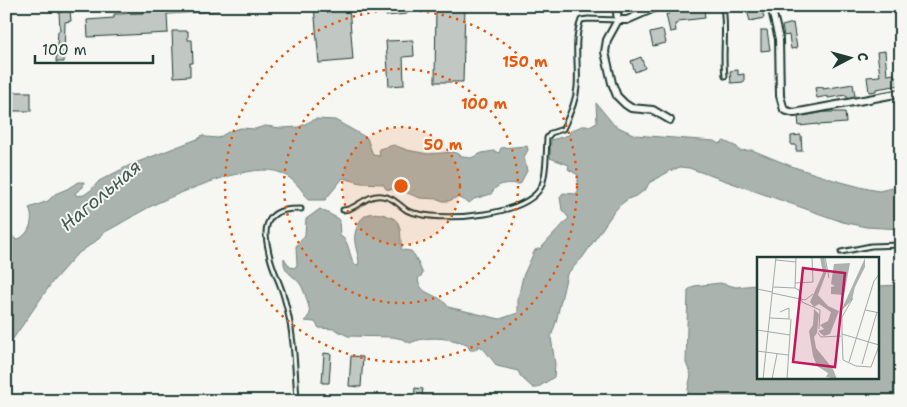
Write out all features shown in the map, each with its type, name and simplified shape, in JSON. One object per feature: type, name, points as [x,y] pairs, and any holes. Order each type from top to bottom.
[{"type":"street","points":[[616,6],[618,20],[607,40],[605,52],[617,96],[631,108],[653,110],[670,120]]},
{"type":"street","points":[[618,20],[627,20],[659,6]]},
{"type":"street","points":[[771,6],[778,39],[780,96],[784,110],[794,113],[901,93]]},
{"type":"lane","points":[[724,6],[726,23],[723,60],[725,76]]},
{"type":"lane","points":[[344,210],[351,209],[368,198],[382,196],[398,202],[410,211],[431,216],[450,217],[487,214],[526,201],[541,187],[547,138],[551,133],[563,128],[575,100],[577,88],[578,27],[581,20],[618,20]]},
{"type":"lane","points":[[297,401],[290,321],[284,296],[270,260],[266,238],[269,220],[275,215],[285,210],[301,209]]},
{"type":"lane","points":[[841,252],[871,246],[901,245]]},
{"type":"water","points":[[596,103],[614,125],[635,135],[714,141],[719,144],[724,141],[737,147],[739,151],[752,150],[791,166],[864,188],[879,191],[901,186],[901,229],[866,227],[843,222],[689,168],[680,167],[670,171],[649,183],[646,189],[620,205],[583,257],[567,274],[551,337],[555,364],[554,377],[537,388],[533,388],[521,377],[518,371],[497,366],[483,348],[479,346],[475,350],[470,350],[467,344],[445,339],[431,338],[410,343],[393,337],[348,336],[334,329],[319,328],[315,322],[305,321],[310,314],[306,297],[302,287],[285,268],[284,258],[290,267],[294,268],[297,265],[296,246],[305,235],[306,219],[320,209],[339,219],[340,236],[346,241],[355,265],[359,264],[355,234],[359,223],[369,214],[385,215],[398,223],[402,250],[411,251],[415,256],[423,274],[418,279],[420,285],[427,292],[441,299],[448,307],[500,319],[518,313],[518,298],[523,276],[535,250],[541,248],[569,218],[562,210],[560,197],[563,193],[576,194],[578,191],[578,175],[568,169],[569,165],[550,158],[551,140],[569,135],[570,131],[582,126],[591,126],[597,123]]},
{"type":"water","name":"Нагольная","points":[[315,119],[335,120],[367,138],[373,155],[380,156],[379,149],[394,145],[407,150],[428,154],[454,152],[471,158],[482,153],[494,151],[499,153],[501,148],[527,146],[528,150],[524,157],[527,171],[520,184],[500,185],[491,194],[474,199],[469,203],[457,197],[449,201],[420,198],[402,191],[386,189],[383,184],[361,183],[343,178],[325,200],[308,200],[293,181],[281,173],[270,170],[239,173],[206,183],[164,200],[103,233],[96,241],[76,255],[53,281],[6,349],[6,233],[11,234],[16,240],[24,235],[31,222],[29,208],[48,201],[55,194],[78,182],[84,182],[83,187],[75,193],[77,196],[84,195],[99,181],[130,165],[200,138],[202,135],[218,138],[230,131],[241,128],[255,129],[265,126],[281,128],[299,127]]},
{"type":"water","points":[[720,283],[736,287],[757,286],[757,380],[880,380],[880,286],[901,285],[901,401],[688,401],[691,375],[686,363],[688,290],[694,286]]},
{"type":"building","points":[[143,6],[156,6],[157,8],[218,6],[218,11],[167,14],[168,33],[88,37],[87,20],[114,18],[114,14],[143,13]]},
{"type":"building","points":[[314,6],[349,6],[353,60],[319,63]]},
{"type":"building","points":[[385,6],[406,6],[407,14],[386,16]]},
{"type":"building","points":[[436,6],[465,6],[463,82],[435,82]]},
{"type":"building","points":[[688,6],[689,11],[704,9],[705,18],[678,21],[679,23],[675,24],[676,31],[670,32],[666,14],[669,14],[668,9]]},
{"type":"building","points":[[761,6],[764,18],[750,21],[746,7]]},
{"type":"building","points":[[70,11],[71,21],[65,22],[64,62],[56,62],[58,31],[60,31],[59,12]]},
{"type":"building","points":[[793,23],[797,48],[791,49],[789,35],[784,36],[782,26]]},
{"type":"building","points":[[663,30],[666,43],[653,46],[650,33]]},
{"type":"building","points":[[761,30],[767,30],[770,50],[761,51]]},
{"type":"building","points":[[172,31],[188,31],[188,40],[192,40],[193,63],[190,63],[190,76],[174,77]]},
{"type":"building","points":[[413,40],[414,56],[403,57],[404,85],[389,86],[386,41]]},
{"type":"building","points":[[885,51],[887,75],[901,76],[901,85],[869,92],[867,77],[880,76],[877,52]]},
{"type":"building","points":[[641,57],[645,68],[635,72],[631,61]]},
{"type":"building","points":[[738,70],[738,75],[744,74],[744,82],[731,83],[730,71]]},
{"type":"building","points":[[853,84],[855,96],[817,98],[815,88],[823,87],[823,89]]},
{"type":"building","points":[[6,92],[31,92],[31,111],[6,111]]},
{"type":"building","points":[[825,112],[845,112],[846,123],[799,126],[798,117]]},
{"type":"building","points":[[801,135],[802,151],[796,151],[796,145],[791,145],[791,136]]},
{"type":"building","points":[[324,353],[331,354],[329,383],[322,383]]},
{"type":"building","points":[[351,356],[363,357],[361,387],[349,386]]},
{"type":"building","points":[[415,388],[423,389],[422,395],[439,396],[439,401],[414,401]]}]
